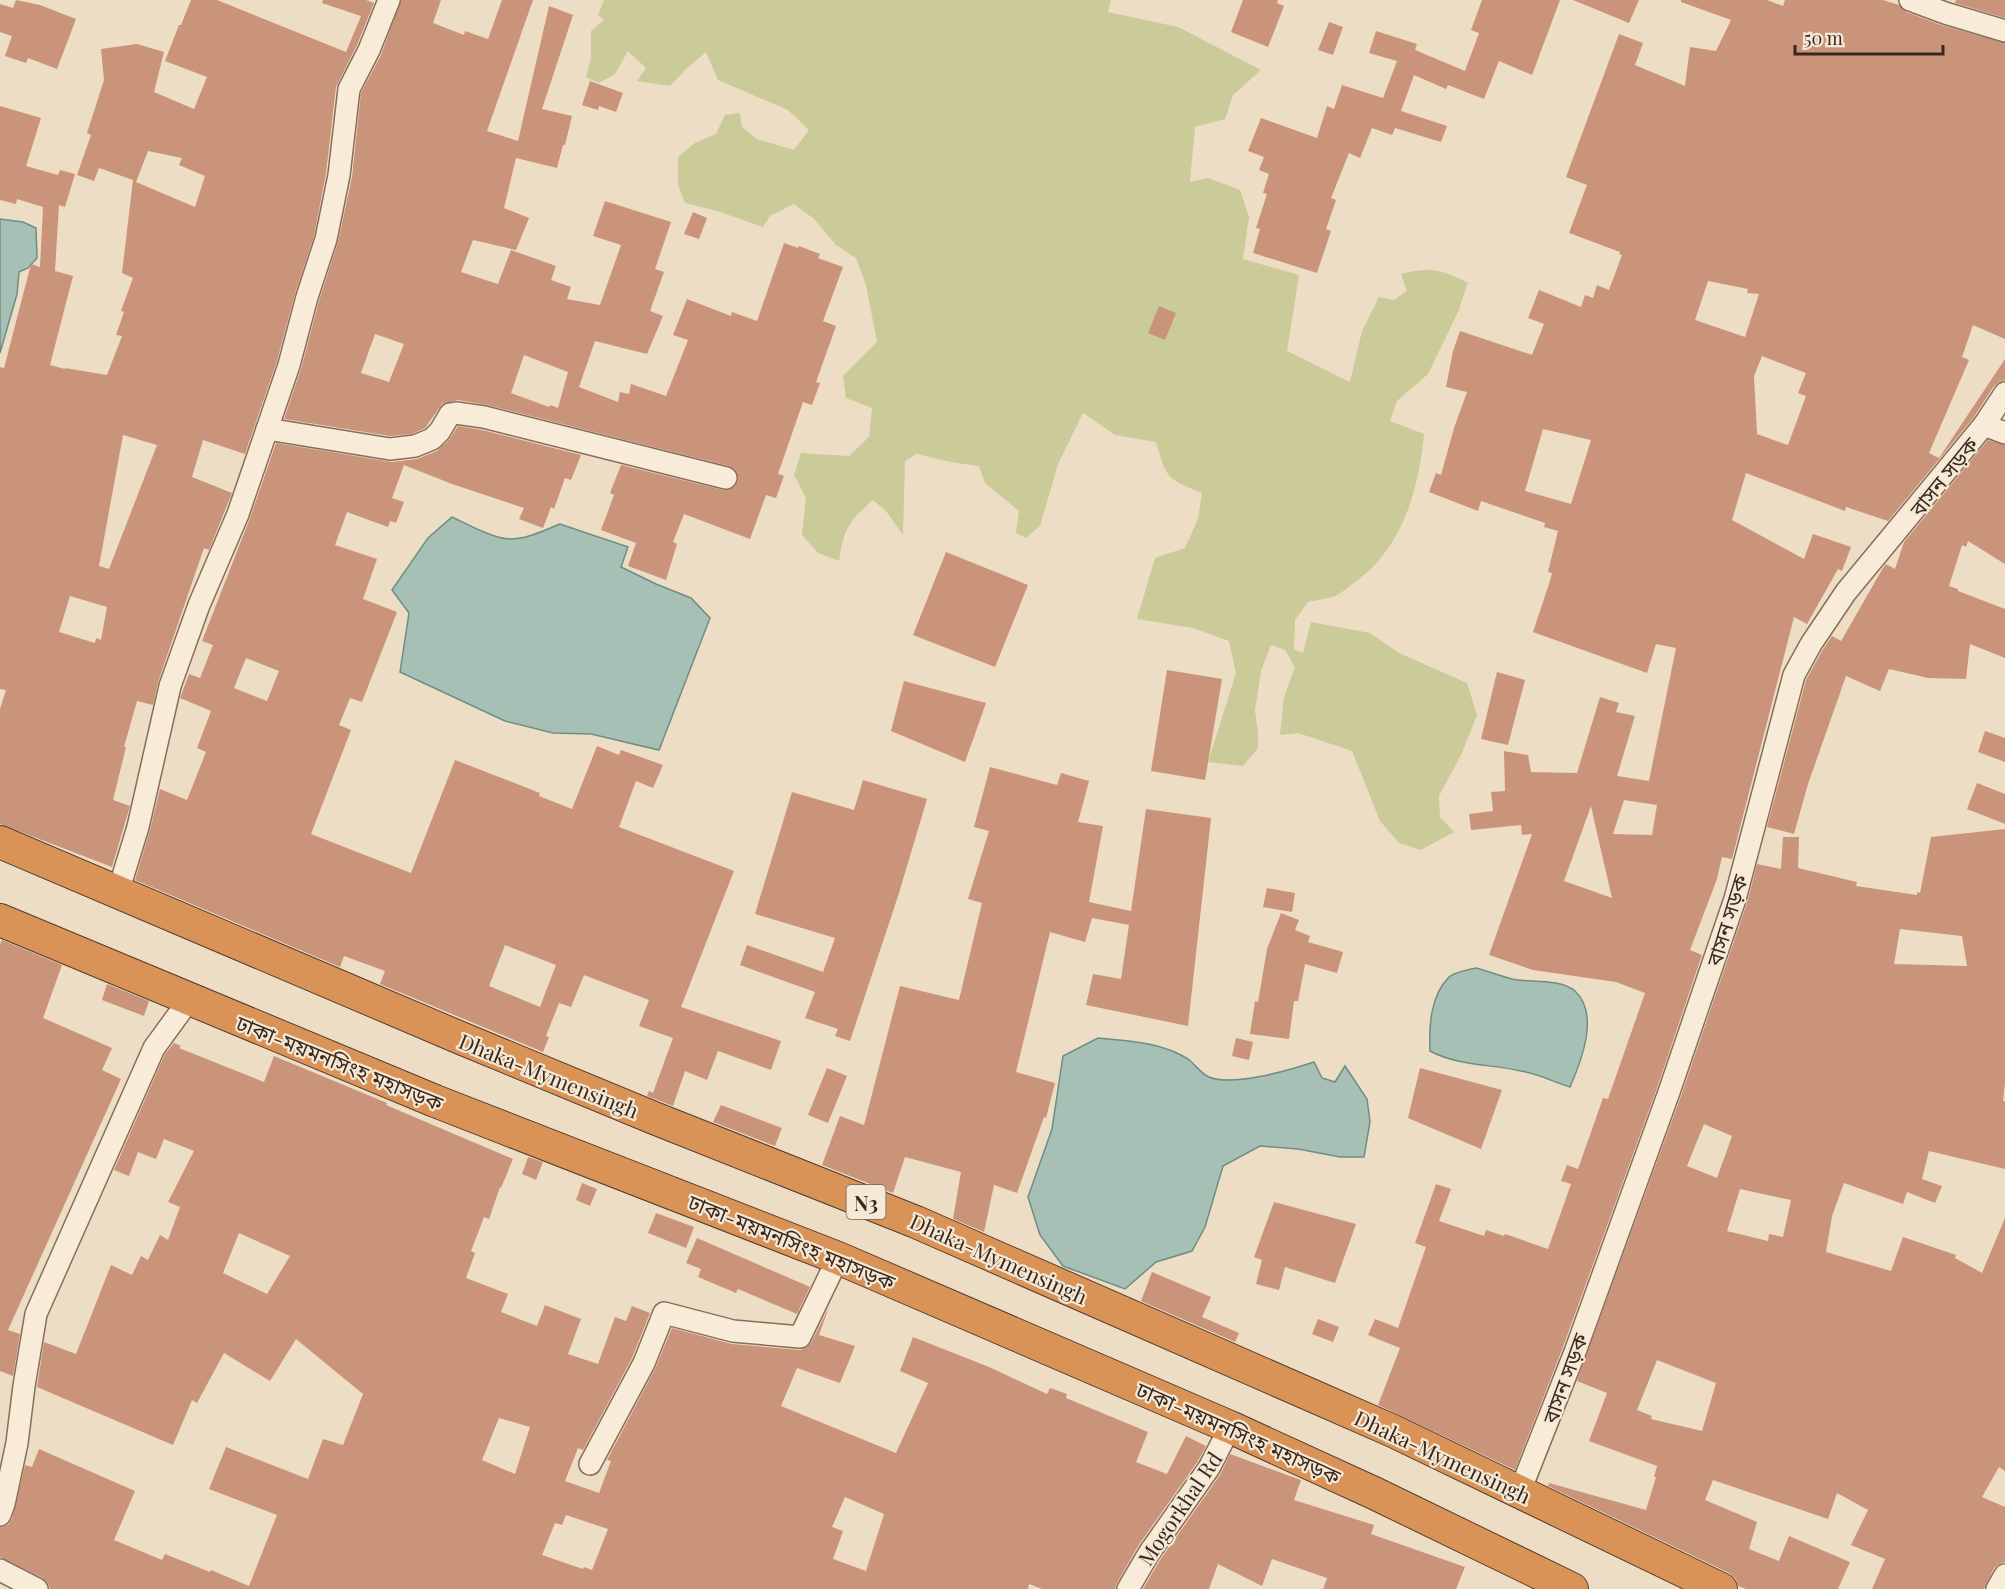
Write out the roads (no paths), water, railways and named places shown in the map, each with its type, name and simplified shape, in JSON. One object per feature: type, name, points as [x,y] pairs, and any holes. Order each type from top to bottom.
[{"type":"highway","name":"Dhaka-Mymensingh","points":[[0,842],[474,1044],[916,1222],[1393,1431],[1721,1589]]},
{"type":"highway","name":"ঢাকা-ময়মনসিংহ মহাসড়ক","points":[[0,920],[435,1101],[838,1258],[1230,1427],[1374,1493],[1572,1589]]},
{"type":"street","points":[[118,892],[138,827],[170,686],[199,605],[238,514],[289,365],[307,297],[326,239],[339,175],[349,89],[369,50],[389,0]]},
{"type":"street","points":[[1910,0],[2005,31]]},
{"type":"street","name":"বাসন সড়ক","points":[[1520,1491],[1575,1352],[1669,1092],[1735,899],[1794,675],[1811,644],[1846,592],[1984,425],[2005,393]]},
{"type":"street","points":[[267,429],[390,449],[416,446],[432,439],[440,431],[450,414],[456,413],[484,417],[726,478]]},
{"type":"street","points":[[1984,425],[2005,434]]},
{"type":"street","points":[[0,1515],[17,1443],[36,1314],[154,1048],[189,1000]]},
{"type":"street","points":[[590,1464],[644,1363],[664,1313],[733,1331],[800,1337],[838,1258]]},
{"type":"street","name":"Mogorkhal Rd","points":[[1128,1589],[1149,1553],[1209,1468],[1230,1427]]},
{"type":"street","points":[[0,1570],[37,1589]]},
{"type":"street","points":[[1997,1589],[2005,1575]]}]
